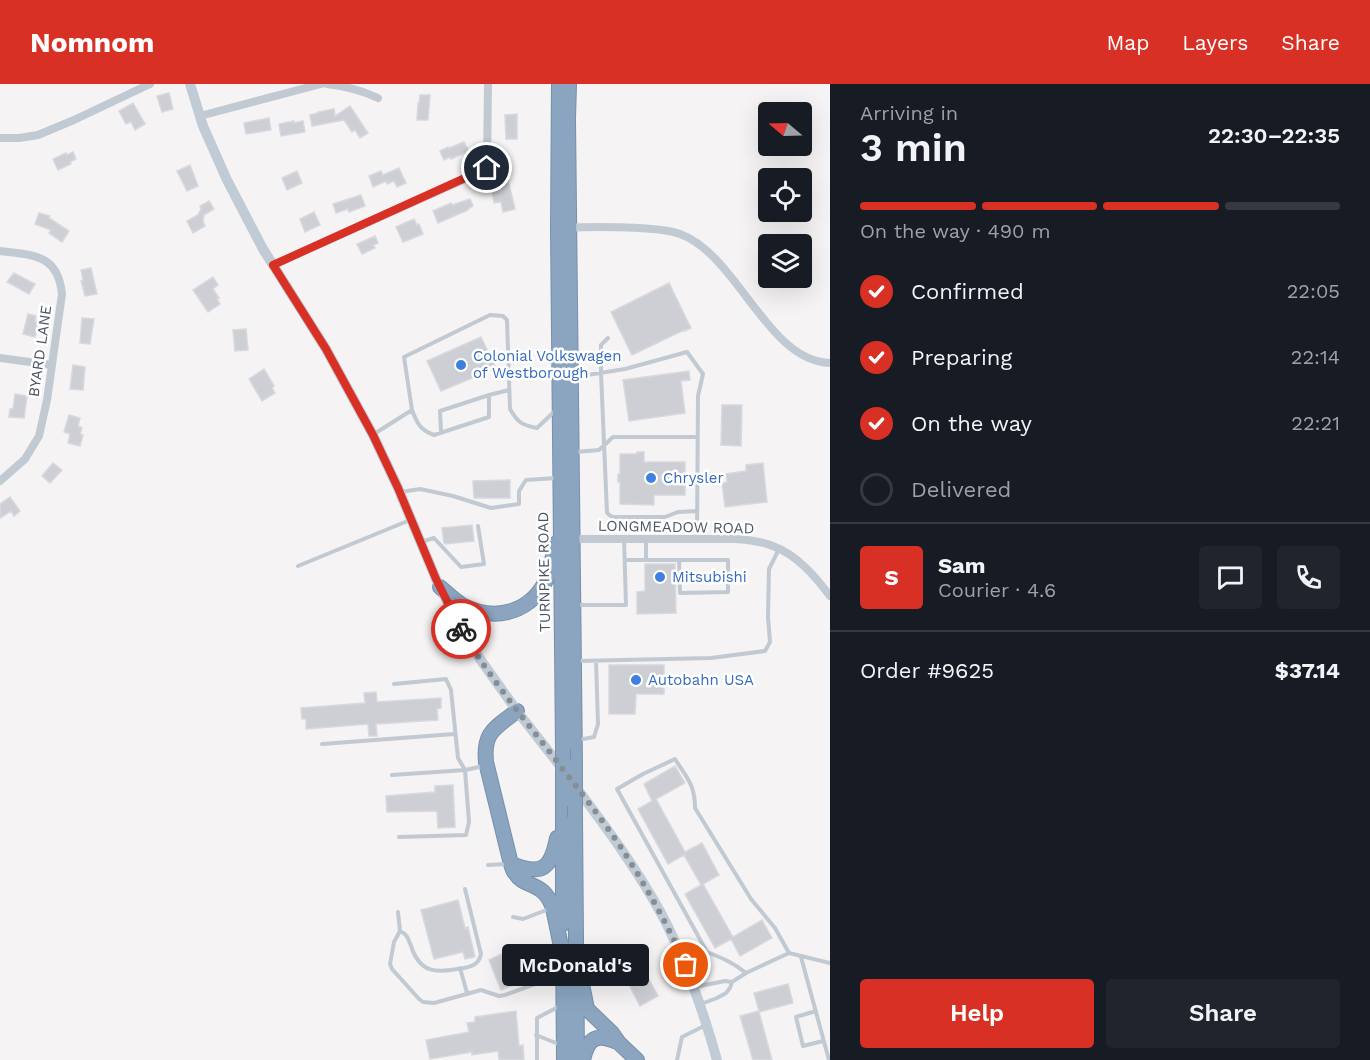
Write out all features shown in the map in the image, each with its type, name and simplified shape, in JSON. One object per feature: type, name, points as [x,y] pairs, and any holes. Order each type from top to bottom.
[{"type":"highway","name":"TURNPIKE ROAD","points":[[559,84],[560,521],[569,745],[574,766],[567,810],[577,1060]]},
{"type":"highway","name":"TURNPIKE ROAD","points":[[564,1053],[564,1004],[572,970],[562,956],[574,661],[569,84]]},
{"type":"highway","points":[[440,587],[461,604],[483,612],[500,614],[517,609],[533,598],[549,574],[560,521]]},
{"type":"highway","points":[[517,711],[498,726],[487,739],[485,749],[487,766],[515,875],[546,893],[553,908],[562,956]]},
{"type":"highway","points":[[511,864],[534,870],[542,868],[549,862],[554,855],[567,810]]},
{"type":"highway","points":[[572,970],[581,978],[587,1008],[592,1015],[637,1060]]},
{"type":"highway","points":[[583,1060],[586,1046],[597,1037],[619,1043]]},
{"type":"main road","points":[[190,84],[200,116],[226,180],[273,265],[326,349],[373,435],[440,587],[462,631],[517,711],[620,846],[661,913],[694,987],[717,1060]]},
{"type":"street","points":[[0,138],[38,135],[150,84]]},
{"type":"street","points":[[200,116],[321,84]]},
{"type":"street","points":[[327,84],[365,91],[378,98]]},
{"type":"street","points":[[273,265],[487,168],[488,84]]},
{"type":"street","points":[[570,228],[661,229],[680,234],[698,243],[712,255],[788,345],[804,356],[822,363],[830,363]]},
{"type":"street","name":"BYARD LANE","points":[[0,251],[37,256],[50,264],[59,277],[62,294],[47,400],[39,436],[26,459],[0,481]]},
{"type":"street","points":[[0,358],[52,365]]},
{"type":"street","name":"LONGMEADOW ROAD","points":[[573,539],[755,540],[791,555],[806,568],[830,596]]},
{"type":"lane","points":[[489,395],[489,417],[434,435],[422,430],[412,410],[404,357],[490,315],[503,316],[507,320],[510,409],[515,418],[522,424],[537,428],[559,408]]},
{"type":"lane","points":[[608,338],[601,345],[607,513],[612,517],[665,518],[678,512],[697,511]]},
{"type":"lane","points":[[571,378],[625,369],[687,352],[702,374],[698,396],[697,539]]},
{"type":"lane","points":[[441,432],[440,411],[509,390]]},
{"type":"lane","points":[[373,435],[412,410]]},
{"type":"lane","points":[[572,452],[599,450],[613,437],[698,437]]},
{"type":"lane","points":[[400,492],[420,489],[491,508],[519,504],[519,491],[526,480],[560,478]]},
{"type":"lane","points":[[298,566],[411,519]]},
{"type":"lane","points":[[421,543],[434,538],[461,567],[484,564],[478,526]]},
{"type":"lane","points":[[573,604],[626,605],[624,539]]},
{"type":"lane","points":[[646,540],[646,560]]},
{"type":"lane","points":[[574,661],[711,658],[765,651],[770,642],[769,569],[779,549]]},
{"type":"lane","points":[[625,560],[646,560],[679,560],[728,560],[728,592],[680,593],[679,560]]},
{"type":"lane","points":[[569,745],[594,737],[598,724],[596,661]]},
{"type":"lane","points":[[394,684],[446,679],[451,690],[458,758],[465,770],[469,822],[466,834],[399,837]]},
{"type":"lane","points":[[322,744],[454,734]]},
{"type":"lane","points":[[746,974],[738,966],[707,952],[617,789],[675,759],[692,785],[695,808],[751,899],[775,928],[789,953],[830,963]]},
{"type":"lane","points":[[392,775],[465,770],[487,766]]},
{"type":"lane","points":[[488,865],[511,864]]},
{"type":"lane","points":[[400,931],[408,936],[419,962],[432,971],[471,967],[476,964],[481,954],[465,889]]},
{"type":"lane","points":[[513,917],[523,919],[553,908]]},
{"type":"lane","points":[[398,912],[400,931],[394,942],[390,964],[423,1002],[434,1003],[481,990],[499,996],[505,995],[572,970],[598,947],[610,954]]},
{"type":"lane","points":[[694,987],[725,981],[732,982],[789,953]]},
{"type":"lane","points":[[801,957],[829,1060]]},
{"type":"lane","points":[[460,968],[467,993]]},
{"type":"lane","points":[[700,1004],[726,993],[732,982]]},
{"type":"lane","points":[[537,1060],[537,1018],[564,1004]]},
{"type":"lane","points":[[816,1011],[796,1017],[803,1046],[824,1040]]},
{"type":"lane","points":[[677,1060],[682,1037],[707,1024]]},
{"type":"lane","points":[[536,1035],[564,1053]]},
{"type":"building","points":[[169,93],[173,109],[162,112],[157,96]]},
{"type":"building","points":[[420,95],[430,95],[428,120],[417,120]]},
{"type":"building","points":[[133,103],[145,124],[135,130],[131,122],[126,124],[119,111]]},
{"type":"building","points":[[350,106],[368,133],[360,138],[355,130],[352,132],[344,120],[312,126],[310,115],[334,109],[335,116]]},
{"type":"building","points":[[517,114],[517,139],[506,139],[505,115]]},
{"type":"building","points":[[269,118],[271,130],[246,134],[244,123]]},
{"type":"building","points":[[294,121],[294,123],[303,121],[305,132],[281,136],[279,124]]},
{"type":"building","points":[[464,142],[469,151],[444,160],[440,151]]},
{"type":"building","points":[[73,152],[76,159],[58,170],[53,159]]},
{"type":"building","points":[[190,165],[198,186],[187,191],[177,171]]},
{"type":"building","points":[[399,168],[406,183],[397,187],[394,181],[387,184],[386,181],[373,187],[369,176],[381,171],[383,175]]},
{"type":"building","points":[[297,171],[302,183],[287,190],[282,178]]},
{"type":"building","points":[[508,180],[515,209],[503,212],[501,202],[494,203],[492,192],[501,190],[499,182]]},
{"type":"building","points":[[361,195],[365,206],[349,212],[348,209],[336,213],[333,204]]},
{"type":"building","points":[[470,199],[473,206],[468,210],[438,223],[433,211],[451,203],[452,205]]},
{"type":"building","points":[[209,201],[214,209],[204,215],[205,226],[193,233],[187,221],[198,215],[200,206]]},
{"type":"building","points":[[314,212],[320,225],[305,232],[300,219]]},
{"type":"building","points":[[39,213],[50,216],[49,218],[69,231],[62,242],[49,233],[51,230],[35,224]]},
{"type":"building","points":[[414,219],[423,234],[403,242],[396,227]]},
{"type":"building","points":[[375,236],[378,243],[373,245],[375,248],[362,254],[357,244]]},
{"type":"building","points":[[91,268],[97,294],[85,296],[81,270]]},
{"type":"building","points":[[14,273],[35,284],[29,294],[7,282]]},
{"type":"building","points":[[213,277],[218,285],[213,289],[220,304],[208,312],[193,290]]},
{"type":"building","points":[[669,283],[691,328],[632,355],[611,312]]},
{"type":"building","points":[[28,314],[36,316],[35,321],[38,322],[35,337],[23,334]]},
{"type":"building","points":[[82,318],[94,319],[90,344],[80,343]]},
{"type":"building","points":[[246,329],[248,350],[235,351],[233,330]]},
{"type":"building","name":"Colonial Volkswagen of Westborough","points":[[481,337],[496,368],[441,391],[427,361]]},
{"type":"building","points":[[73,365],[85,367],[83,390],[70,389]]},
{"type":"building","points":[[264,369],[274,386],[272,388],[275,393],[262,401],[249,379]]},
{"type":"building","points":[[689,371],[690,380],[681,381],[685,413],[629,421],[623,380]]},
{"type":"building","points":[[15,394],[27,396],[24,418],[9,417],[10,409],[13,409]]},
{"type":"building","points":[[722,405],[742,405],[741,446],[721,445]]},
{"type":"building","points":[[69,415],[80,418],[78,426],[82,428],[80,434],[83,435],[80,446],[68,443],[70,434],[64,432]]},
{"type":"building","name":"Chrysler","points":[[637,452],[644,452],[644,462],[685,462],[685,495],[654,495],[654,505],[620,504],[618,474],[620,474],[620,454],[637,454]]},
{"type":"building","points":[[53,463],[62,470],[50,483],[42,476]]},
{"type":"building","points":[[763,463],[767,502],[725,507],[722,483],[727,482],[726,474],[746,471],[746,465]]},
{"type":"building","points":[[510,480],[510,498],[474,498],[473,481]]},
{"type":"building","points":[[10,497],[20,511],[14,516],[11,511],[0,518],[0,504]]},
{"type":"building","points":[[472,525],[474,541],[444,543],[442,528]]},
{"type":"building","name":"Mitsubishi","points":[[645,564],[675,564],[676,613],[637,614],[637,592],[645,591]]},
{"type":"building","name":"Autobahn USA","points":[[609,665],[664,665],[664,694],[636,694],[635,714],[609,714]]},
{"type":"building","points":[[376,692],[377,702],[441,698],[441,708],[437,709],[438,720],[376,724],[377,736],[369,736],[368,724],[306,729],[306,719],[302,719],[301,708],[365,703],[364,693]]},
{"type":"building","points":[[675,766],[685,783],[656,799],[685,852],[702,843],[719,875],[703,884],[733,937],[762,920],[772,938],[740,956],[731,939],[715,948],[685,894],[701,885],[684,855],[668,864],[638,809],[652,801],[644,784]]},
{"type":"building","points":[[453,785],[455,827],[438,828],[437,811],[387,812],[386,796],[435,792],[435,786]]},
{"type":"building","points":[[458,900],[465,928],[468,927],[475,957],[465,959],[463,952],[434,959],[421,910]]},
{"type":"building","points":[[515,948],[526,980],[501,990],[489,960]]},
{"type":"building","points":[[640,963],[658,996],[640,1006],[623,973]]},
{"type":"building","points":[[788,984],[793,1003],[759,1012],[772,1060],[753,1060],[740,1016],[759,1011],[754,993]]},
{"type":"building","points":[[516,1011],[519,1046],[523,1045],[524,1060],[499,1060],[498,1051],[472,1055],[472,1052],[430,1059],[426,1040],[469,1032],[467,1023],[475,1022],[475,1017]]},
{"type":"way so far","points":[[461,629],[517,711],[620,846],[661,913],[686,965]]},
{"type":"place","name":"Colonial Volkswagen of Westborough","points":[[461,365]]},
{"type":"place","name":"Chrysler","points":[[651,478]]},
{"type":"place","name":"Mitsubishi","points":[[660,577]]},
{"type":"place","name":"Autobahn USA","points":[[636,680]]},
{"type":"place","name":"McDonald's","points":[[686,965]]},
{"type":"route","points":[[461,629],[436,579],[382,452],[326,349],[273,265],[487,168]]}]
